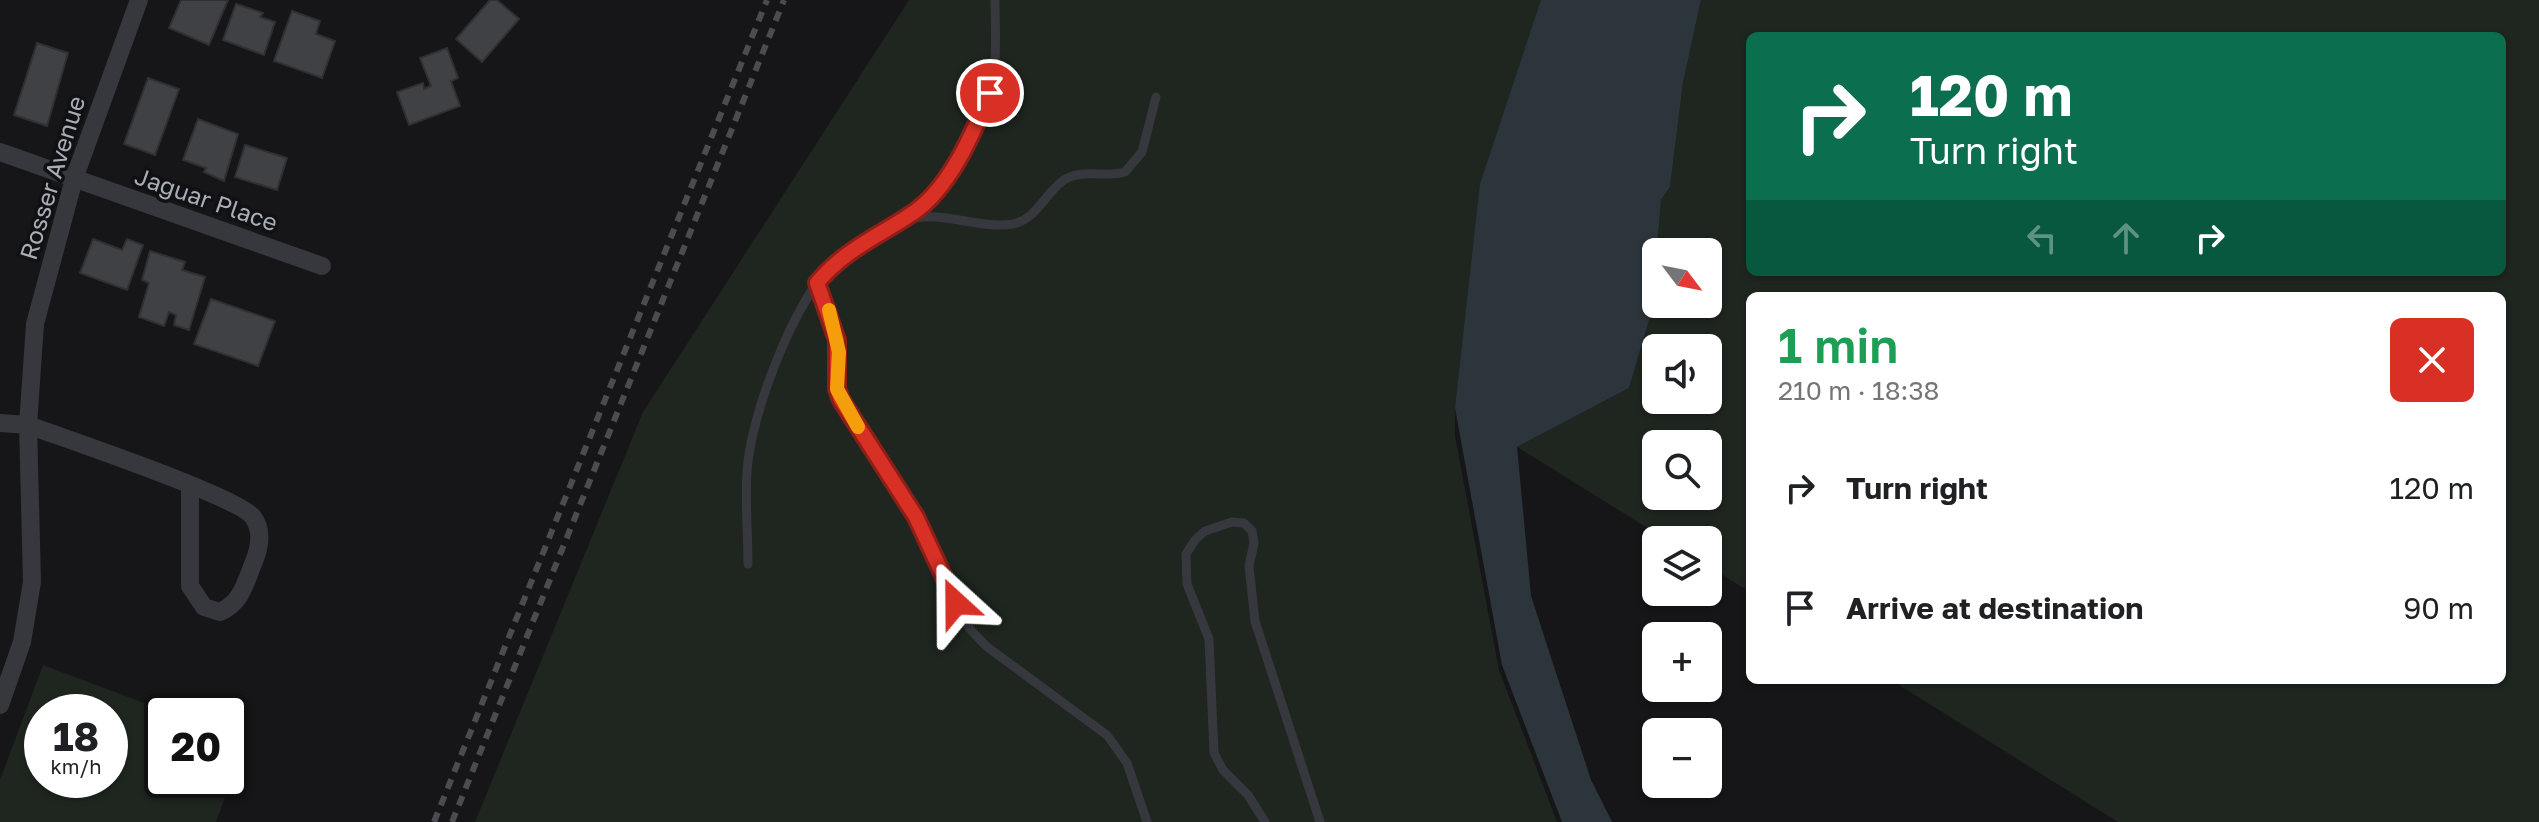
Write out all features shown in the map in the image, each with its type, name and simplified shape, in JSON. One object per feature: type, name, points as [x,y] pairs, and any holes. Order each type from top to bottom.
[{"type":"street","name":"Rosser Avenue","points":[[0,705],[22,642],[32,582],[28,425],[35,324],[74,179],[139,0]]},
{"type":"street","name":"Jaguar Place","points":[[0,152],[322,266]]},
{"type":"street","points":[[0,423],[28,425],[190,486],[240,505],[255,518],[259,549],[240,596],[231,607],[220,612],[204,607],[194,598],[190,586],[190,486]]},
{"type":"lane","points":[[748,564],[747,473],[751,443],[794,318],[817,283],[851,249],[915,212],[935,190],[978,122],[990,93],[995,63],[995,0]]},
{"type":"lane","points":[[890,227],[927,216],[1017,223],[1035,212],[1065,179],[1087,173],[1125,172],[1142,152],[1156,97]]},
{"type":"lane","points":[[817,283],[837,340],[837,389],[841,400],[916,517],[969,628],[986,646],[1107,735],[1127,763],[1147,822]]},
{"type":"lane","points":[[1265,822],[1248,795],[1223,770],[1214,753],[1209,639],[1187,584],[1186,554],[1195,540],[1205,531],[1232,522],[1244,523],[1252,531],[1254,543],[1249,566],[1255,621],[1320,822]]},
{"type":"shaded area","points":[[909,0],[1541,0],[1455,407],[1455,436],[1499,670],[1557,822],[475,822],[643,412]]},
{"type":"shaded area","points":[[1541,0],[1701,0],[1683,83],[1670,187],[1661,200],[1658,238],[1642,238],[1642,318],[1650,318],[1645,334],[1642,334],[1629,388],[1517,447],[1531,596],[1591,780],[1612,822],[1562,822],[1502,665],[1455,408],[1480,184]]},
{"type":"shaded area","points":[[1701,0],[2539,0],[2539,822],[2118,822],[1897,684],[2506,684],[2506,292],[1746,292],[1746,590],[1722,575],[1722,526],[1644,526],[1517,447],[1629,388],[1642,344],[1642,414],[1722,414],[1722,334],[1645,334],[1650,318],[1722,318],[1722,238],[1658,238],[1661,200],[1670,187],[1683,83]]},
{"type":"shaded area","points":[[43,665],[120,694],[32,694]]},
{"type":"shaded area","points":[[128,697],[144,703],[144,798],[225,798],[216,822],[0,822],[0,780],[24,716],[24,798],[128,798]]},
{"type":"building","points":[[181,0],[228,0],[209,45],[169,28]]},
{"type":"building","points":[[490,0],[497,0],[519,19],[482,62],[456,39]]},
{"type":"building","points":[[236,4],[263,13],[260,17],[275,22],[264,55],[223,40]]},
{"type":"building","points":[[292,11],[320,21],[316,34],[335,41],[322,78],[274,61]]},
{"type":"building","points":[[37,43],[68,53],[47,126],[14,115]]},
{"type":"building","points":[[447,48],[458,78],[451,81],[460,106],[409,125],[397,92],[423,83],[424,89],[431,86],[420,58]]},
{"type":"building","points":[[148,78],[179,89],[155,155],[124,144]]},
{"type":"building","points":[[198,119],[238,134],[224,181],[204,172],[206,168],[183,160]]},
{"type":"building","points":[[245,145],[287,158],[277,190],[235,177]]},
{"type":"building","points":[[93,239],[122,250],[127,239],[143,245],[127,290],[80,273]]},
{"type":"building","points":[[150,251],[185,262],[182,270],[205,277],[189,330],[174,325],[176,315],[169,312],[164,326],[139,317],[149,283],[142,280]]},
{"type":"building","points":[[211,299],[275,321],[258,366],[194,344]]},
{"type":"railway","points":[[434,822],[767,0]]},
{"type":"railway","points":[[452,822],[784,0]]},
{"type":"slow traffic","points":[[829,310],[839,352],[837,389],[858,427]]},
{"type":"route","points":[[956,603],[900,488],[841,400],[837,389],[837,340],[833,321],[817,283],[851,249],[915,212],[949,172],[978,122],[990,93]]}]
